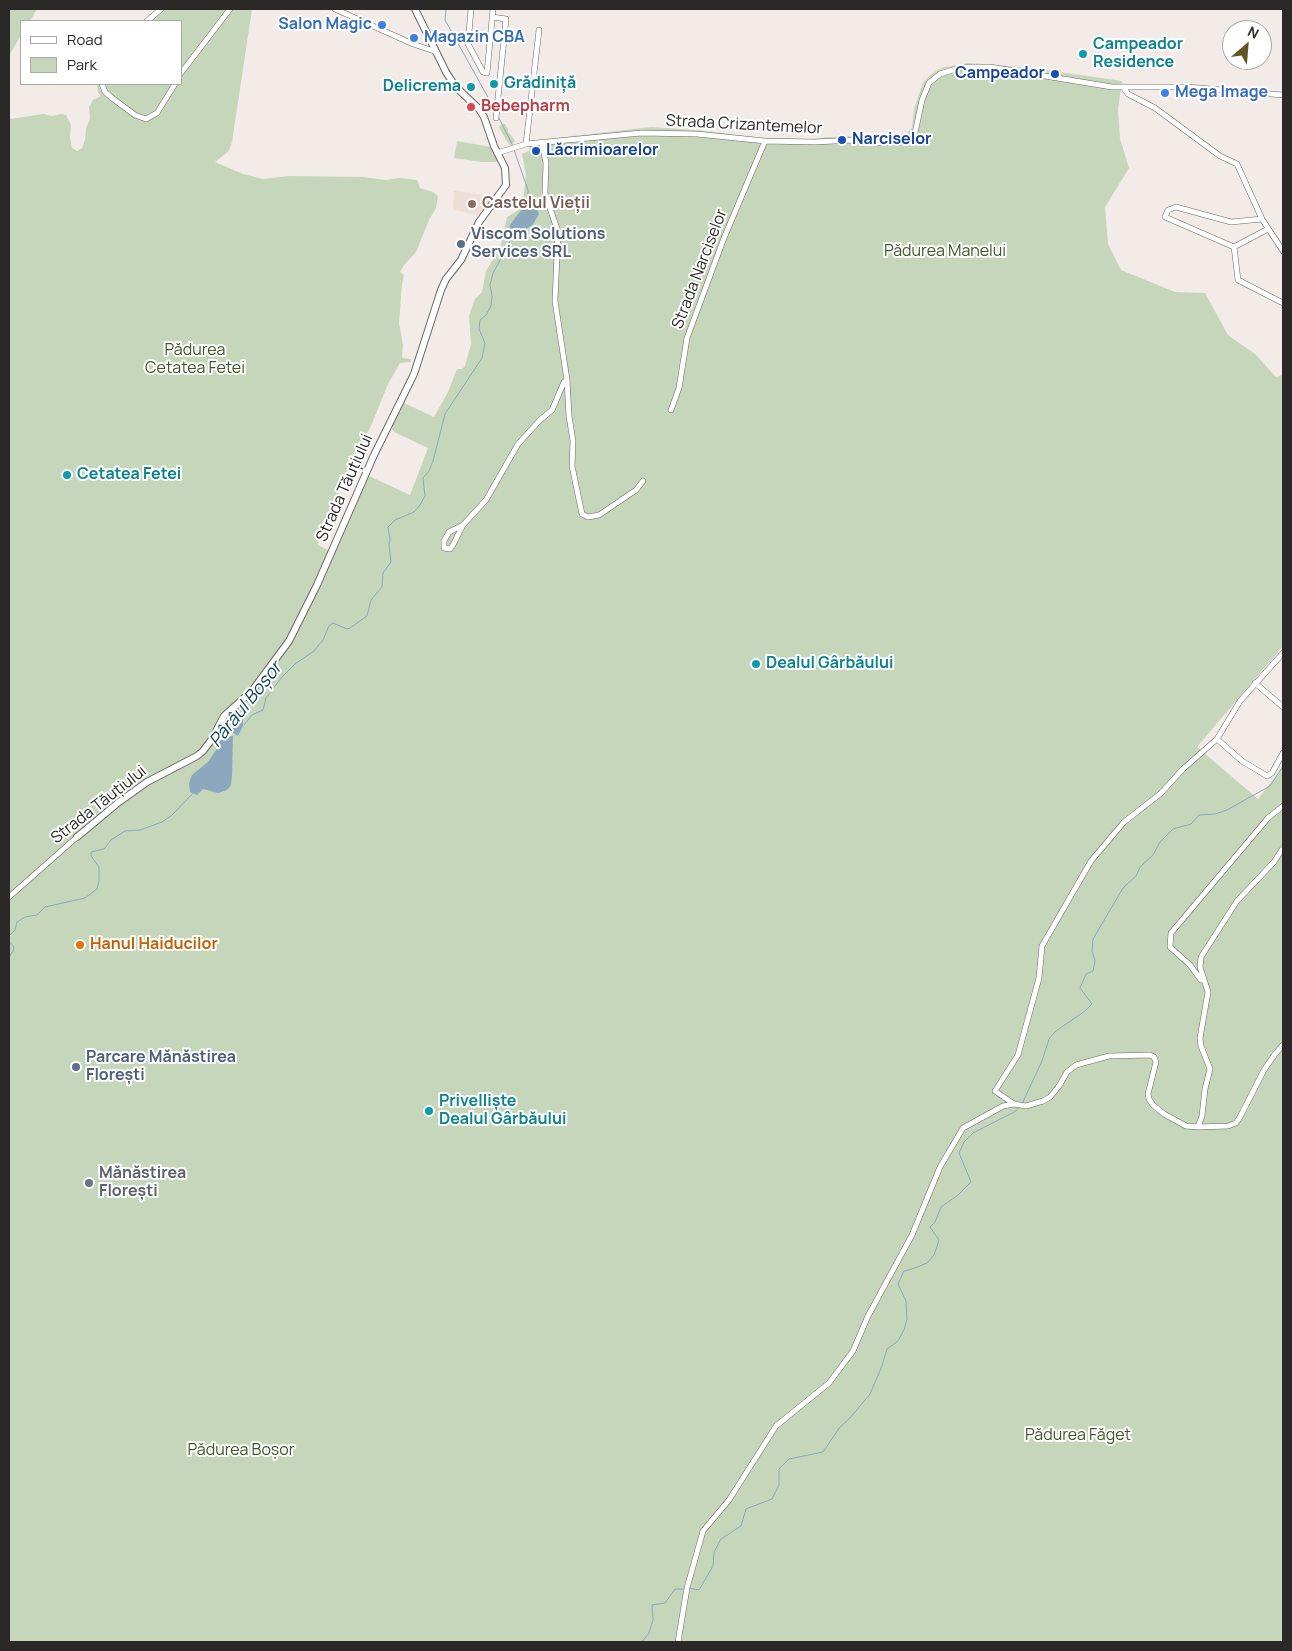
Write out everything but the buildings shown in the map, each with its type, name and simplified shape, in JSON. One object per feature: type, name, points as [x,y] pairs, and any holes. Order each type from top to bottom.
[{"type":"main road","name":"Strada Tăuțiului","points":[[78,837],[119,802],[147,782],[203,751],[212,739],[224,716],[252,691],[289,642],[317,585],[377,448],[414,374],[446,279],[462,260],[479,222],[506,185],[506,173],[482,113],[451,80],[434,50],[415,9]]},
{"type":"street","points":[[148,20],[162,9]]},
{"type":"street","points":[[182,72],[230,9]]},
{"type":"street","points":[[335,9],[413,44],[434,50]]},
{"type":"street","points":[[471,9],[468,44],[482,72],[488,73],[493,9]]},
{"type":"street","points":[[492,17],[506,18],[496,118]]},
{"type":"street","points":[[526,144],[539,30]]},
{"type":"street","name":"Strada Crizantemelor","points":[[498,151],[526,144],[542,144],[641,133],[697,134],[765,141],[815,142],[853,140],[885,143],[906,141],[915,132],[919,112],[930,83],[940,74],[962,67],[990,67],[1104,87],[1187,87],[1283,95]]},
{"type":"street","points":[[102,85],[105,92],[112,98],[135,115],[146,119],[157,113],[173,85]]},
{"type":"street","points":[[1123,87],[1128,94],[1155,108],[1214,152],[1237,164],[1262,219],[1283,251]]},
{"type":"street","name":"Strada Narciselor","points":[[671,410],[679,388],[687,338],[724,238],[765,141]]},
{"type":"street","points":[[542,144],[546,163],[545,193],[558,232],[555,301],[567,380],[569,416],[573,441],[572,466],[582,514],[588,517],[600,515],[636,490],[643,481]]},
{"type":"street","points":[[1262,219],[1231,222],[1176,206],[1168,210],[1165,217],[1234,246],[1268,229]]},
{"type":"street","points":[[1234,246],[1238,280],[1283,303]]},
{"type":"street","points":[[463,525],[449,532],[444,541],[444,548],[450,549],[463,525],[486,500],[518,444],[552,410],[564,382],[567,380]]},
{"type":"street","points":[[1018,1105],[995,1090],[1018,1055],[1039,978],[1042,946],[1080,879],[1105,843],[1124,822],[1160,794],[1183,769],[1217,739],[1235,708],[1283,653]]},
{"type":"street","points":[[1255,683],[1283,707]]},
{"type":"street","points":[[1217,739],[1242,761],[1267,776],[1272,773],[1283,752]]},
{"type":"street","points":[[1206,986],[1190,964],[1170,946],[1171,933],[1268,818],[1283,806]]},
{"type":"street","name":"Strada Tăuțiului","points":[[9,897],[78,837]]},
{"type":"street","points":[[1198,1127],[1202,1116],[1205,1089],[1210,1069],[1201,1046],[1200,1038],[1207,996],[1200,963],[1204,950],[1237,901],[1274,862],[1283,848]]},
{"type":"street","points":[[678,1642],[687,1588],[703,1531],[729,1500],[776,1426],[829,1383],[853,1351],[868,1316],[912,1235],[940,1167],[963,1128],[1003,1106],[1042,1101],[1050,1097],[1067,1072],[1076,1065],[1109,1056],[1145,1054],[1152,1056],[1155,1060],[1154,1073],[1148,1091],[1150,1101],[1164,1114],[1186,1126],[1228,1126],[1238,1120],[1264,1070],[1283,1045]]},
{"type":"shaded area","name":"Castelul Vieții","points":[[454,191],[495,197],[482,216],[454,210]]},
{"type":"green space","points":[[9,9],[37,9],[31,20],[20,20],[20,37],[9,56]]},
{"type":"green space","points":[[157,9],[252,9],[232,142],[229,151],[215,162],[243,174],[263,179],[289,176],[417,180],[420,188],[433,192],[438,196],[436,208],[416,252],[400,272],[404,275],[399,323],[403,345],[402,356],[403,358],[411,359],[411,362],[400,363],[388,384],[371,426],[355,455],[338,494],[336,504],[319,537],[318,545],[333,553],[369,476],[410,495],[428,448],[394,432],[390,426],[402,402],[434,417],[448,392],[457,369],[462,369],[465,366],[471,344],[469,316],[475,299],[482,292],[486,271],[500,248],[507,217],[517,211],[523,202],[526,175],[522,154],[529,151],[530,141],[651,127],[764,138],[809,139],[844,136],[895,138],[905,135],[912,128],[914,109],[923,83],[930,75],[941,68],[968,63],[996,65],[1032,68],[1122,81],[1118,109],[1120,139],[1129,168],[1105,207],[1108,244],[1121,270],[1175,292],[1205,293],[1228,335],[1255,354],[1276,377],[1283,375],[1283,646],[1197,747],[1258,799],[1283,767],[1283,1642],[9,1642],[9,119],[44,114],[52,116],[66,115],[71,125],[70,137],[72,148],[77,151],[82,148],[85,140],[90,118],[89,107],[93,100],[101,96],[98,92],[97,85],[182,85],[182,20],[145,20]]},
{"type":"green space","points":[[505,124],[515,141],[510,146],[499,127]]},
{"type":"green space","points":[[457,141],[491,147],[498,161],[482,162],[454,158]]},
{"type":"water","points":[[527,205],[537,209],[539,214],[532,226],[525,229],[524,234],[519,238],[509,234],[510,225],[524,206]]},
{"type":"water","points":[[234,714],[243,721],[243,726],[238,736],[227,729],[228,722]]},
{"type":"water","points":[[233,736],[231,785],[227,790],[218,793],[203,789],[197,795],[190,792],[189,783],[192,775],[208,762],[218,747],[217,744],[224,737]]},
{"type":"waterway","name":"Pârâul Boșor","points":[[446,9],[445,20],[495,110]]},
{"type":"waterway","name":"Pârâul Boșor","points":[[498,116],[513,146]]},
{"type":"waterway","name":"Pârâul Boșor","points":[[514,150],[528,190],[526,205]]},
{"type":"waterway","name":"Pârâul Boșor","points":[[244,725],[252,715],[263,710],[266,698],[282,677],[295,664],[314,651],[323,640],[329,626],[333,623],[347,629],[367,616],[371,600],[382,587],[383,573],[391,562],[388,527],[395,520],[414,512],[420,505],[425,496],[423,478],[429,471],[433,461],[445,414],[482,358],[485,343],[479,329],[480,320],[486,315],[491,306],[490,285],[493,273],[509,244],[512,234]]},
{"type":"waterway","points":[[1022,1104],[1042,1061],[1049,1039],[1056,1031],[1092,1004],[1080,988],[1086,974],[1093,971],[1095,961],[1092,951],[1093,939],[1123,888],[1136,876],[1140,867],[1153,855],[1160,842],[1173,829],[1191,824],[1199,815],[1215,814],[1227,810],[1270,786],[1283,766]]},
{"type":"waterway","name":"Pârâul Boșor","points":[[9,957],[14,947],[9,941],[9,936],[15,930],[17,922],[25,917],[37,915],[45,907],[85,898],[97,889],[99,867],[91,856],[91,852],[104,849],[111,840],[125,831],[140,830],[162,822],[172,815],[194,792]]},
{"type":"waterway","points":[[688,1588],[699,1590],[713,1566],[714,1552],[721,1539],[741,1526],[746,1509],[772,1499],[779,1485],[779,1469],[789,1459],[823,1452],[840,1427],[870,1394],[887,1349],[898,1341],[904,1330],[907,1319],[906,1301],[898,1284],[904,1271],[927,1263],[934,1255],[939,1240],[930,1227],[935,1222],[941,1207],[958,1195],[971,1182],[959,1153],[964,1142],[973,1133],[1016,1111],[1019,1107]]},
{"type":"waterway","points":[[642,1642],[649,1633],[653,1620],[652,1605],[665,1603],[675,1589],[684,1589]]},
{"type":"place","name":"Salon Magic","points":[[382,25]]},
{"type":"place","name":"Magazin CBA","points":[[414,38]]},
{"type":"place","name":"Campeador Residence","points":[[1083,54]]},
{"type":"place","name":"Campeador","points":[[1055,74]]},
{"type":"place","name":"Grădiniță","points":[[494,84]]},
{"type":"place","name":"Delicrema","points":[[471,87]]},
{"type":"place","name":"Mega Image","points":[[1165,93]]},
{"type":"place","name":"Bebepharm","points":[[471,107]]},
{"type":"place","name":"Narciselor","points":[[842,140]]},
{"type":"place","name":"Lăcrimioarelor","points":[[536,151]]},
{"type":"place","name":"Castelul Vieții","points":[[472,204]]},
{"type":"place","name":"Viscom Solutions Services SRL","points":[[461,244]]},
{"type":"place","name":"Cetatea Fetei","points":[[67,475]]},
{"type":"place","name":"Dealul Gârbăului","points":[[756,664]]},
{"type":"place","name":"Hanul Haiducilor","points":[[80,945]]},
{"type":"place","name":"Parcare Mănăstirea Florești","points":[[76,1067]]},
{"type":"place","name":"Privelliște Dealul Gârbăului","points":[[429,1111]]},
{"type":"place","name":"Mănăstirea Florești","points":[[89,1183]]},
{"type":"park label","name":"Pădurea Manelui","points":[[945,252]]},
{"type":"park label","name":"Pădurea Cetatea Fetei","points":[[195,360]]},
{"type":"park label","name":"Pădurea Făget","points":[[1078,1436]]},
{"type":"park label","name":"Pădurea Boșor","points":[[241,1451]]}]
